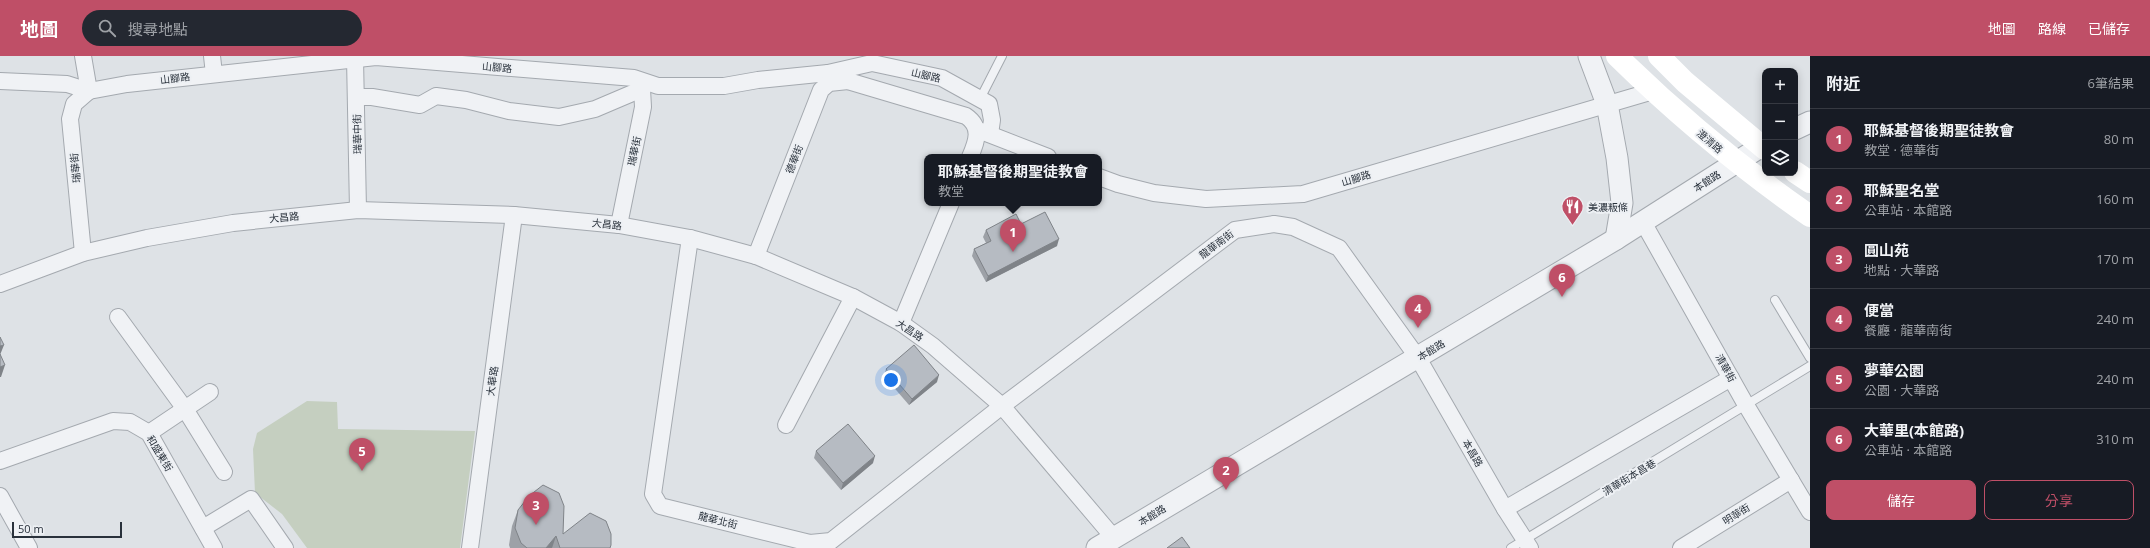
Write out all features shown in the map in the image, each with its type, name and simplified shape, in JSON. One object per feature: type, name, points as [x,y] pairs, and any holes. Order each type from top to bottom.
[{"type":"main road","name":"澄清路","points":[[1617,56],[1653,91],[1736,162],[1810,216]]},
{"type":"main road","points":[[1659,56],[1685,82],[1762,145]]},
{"type":"main road","points":[[1798,174],[1810,182]]},
{"type":"street","points":[[83,56],[89,91]]},
{"type":"street","points":[[212,56],[214,74]]},
{"type":"street","points":[[1589,56],[1607,104],[1617,158],[1622,203],[1616,239]]},
{"type":"street","name":"山腳路","points":[[0,81],[67,84],[89,91],[127,84],[214,74],[301,60],[376,57],[658,86],[724,86],[758,80],[828,73],[872,63],[942,78],[989,104],[992,120],[983,132]]},
{"type":"street","name":"瑞華中街","points":[[355,58],[358,210]]},
{"type":"street","name":"山腳路","points":[[828,73],[848,81],[966,116],[983,132],[1040,154]]},
{"type":"street","name":"德華街","points":[[756,256],[821,90],[830,83],[848,81]]},
{"type":"street","points":[[356,97],[372,97],[420,105],[436,96],[466,100],[509,111],[559,117],[596,109],[638,83]]},
{"type":"street","name":"瑞華街","points":[[619,225],[643,107],[638,83]]},
{"type":"street","name":"瑞華街","points":[[83,253],[70,119],[74,104],[89,91]]},
{"type":"street","name":"山腳路","points":[[1102,178],[1118,184],[1154,193],[1206,199],[1303,194],[1653,91]]},
{"type":"street","points":[[1798,128],[1810,122]]},
{"type":"street","points":[[971,154],[983,132]]},
{"type":"street","name":"本館路","points":[[1106,543],[1616,239],[1736,162],[1762,148]]},
{"type":"street","points":[[901,323],[950,206]]},
{"type":"street","name":"大昌路","points":[[0,284],[83,253],[147,238],[233,222],[358,210],[514,215],[619,225],[690,238],[756,256],[853,297],[901,323],[933,346],[1002,406],[1106,543]]},
{"type":"street","name":"大華路","points":[[470,548],[514,215]]},
{"type":"street","name":"清華街","points":[[1643,222],[1746,405],[1810,512]]},
{"type":"street","name":"龍華南街","points":[[1002,406],[1235,230],[1274,224],[1292,227],[1339,248],[1418,358]]},
{"type":"street","name":"龍華北街","points":[[690,238],[653,494],[660,506],[810,543],[831,540],[1002,406]]},
{"type":"street","points":[[786,425],[853,297]]},
{"type":"street","points":[[118,317],[185,409],[224,472]]},
{"type":"street","name":"本昌路","points":[[1418,358],[1505,509],[1528,544]]},
{"type":"street","points":[[1505,509],[1731,378]]},
{"type":"street","points":[[149,433],[210,392]]},
{"type":"street","name":"和盛東街","points":[[0,461],[113,422],[130,422],[149,433],[214,548]]},
{"type":"street","name":"明華街","points":[[1682,548],[1791,480]]},
{"type":"street","points":[[0,496],[29,548]]},
{"type":"street","points":[[202,528],[251,499],[286,548]]},
{"type":"lane","points":[[980,99],[1002,56]]},
{"type":"lane","points":[[1775,300],[1810,358]]},
{"type":"lane","name":"清華街本昌巷","points":[[1511,548],[1528,544],[1810,366]]},
{"type":"green space","points":[[307,401],[337,402],[338,429],[475,431],[460,548],[307,548],[282,514],[255,493],[253,449],[257,433]]},
{"type":"building","points":[[1045,212],[1059,239],[988,276],[974,249],[991,241],[986,230],[1016,214],[1021,224]]},
{"type":"building","points":[[0,337],[4,345],[0,346]]},
{"type":"building","points":[[914,345],[939,375],[912,399],[886,369]]},
{"type":"building","points":[[0,354],[5,365],[0,367]]},
{"type":"building","points":[[848,424],[875,456],[843,483],[816,451]]},
{"type":"building","points":[[543,485],[559,493],[564,506],[563,534],[590,513],[606,521],[611,534],[610,548],[560,548],[556,536],[546,548],[527,548],[521,543],[515,528],[518,510],[529,496]]},
{"type":"building","points":[[1182,537],[1190,548],[1167,548]]},
{"type":"place","name":"美濃粄條","points":[[1573,226]]},
{"type":"place","name":"耶穌基督後期聖徒教會","points":[[1013,252]]},
{"type":"place","name":"大華里(本館路)","points":[[1562,297]]},
{"type":"place","name":"便當","points":[[1418,328]]},
{"type":"place","name":"夢華公園","points":[[362,471]]},
{"type":"place","name":"耶穌聖名堂","points":[[1226,490]]},
{"type":"place","name":"圓山苑","points":[[536,525]]}]
